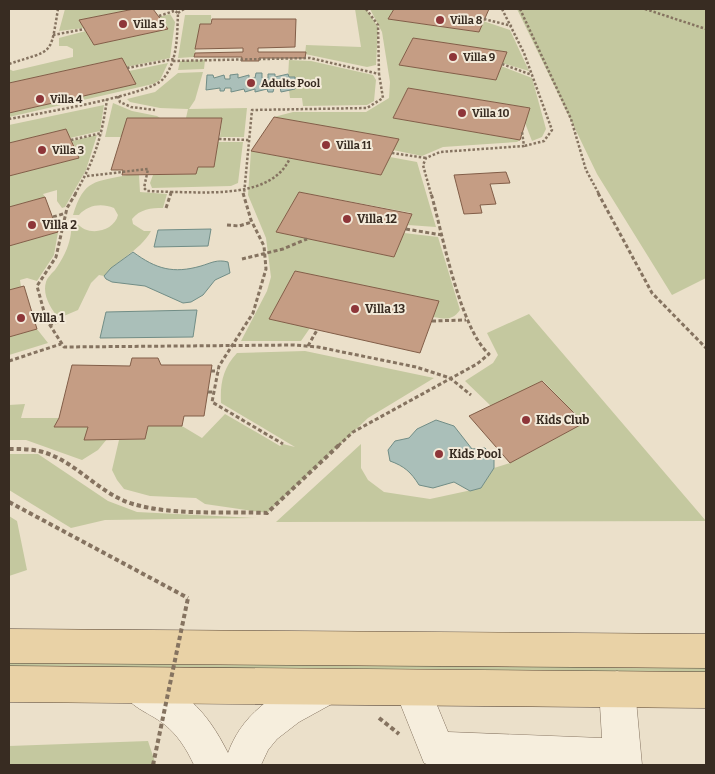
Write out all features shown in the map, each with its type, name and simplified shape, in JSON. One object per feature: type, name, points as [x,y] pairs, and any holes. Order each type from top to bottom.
[{"type":"main road","points":[[9,646],[706,651]]},
{"type":"main road","points":[[9,684],[138,687],[706,690]]},
{"type":"street","points":[[138,687],[178,712],[200,735],[214,765]]},
{"type":"street","points":[[242,765],[246,752],[262,726],[287,708],[326,688]]},
{"type":"street","points":[[412,688],[437,750],[622,761],[617,689]]},
{"type":"path","points":[[9,64],[48,51],[58,9]]},
{"type":"path","points":[[178,13],[184,9]]},
{"type":"path","points":[[282,444],[212,402],[219,366],[253,313],[266,269],[264,246],[252,222],[243,188],[252,110],[355,110],[376,105],[383,98],[378,25],[366,9]]},
{"type":"path","points":[[392,154],[426,158],[440,152],[524,146],[544,141],[552,130],[533,76],[512,26],[502,9]]},
{"type":"path","points":[[520,9],[571,119],[586,170],[652,293],[706,348]]},
{"type":"path","points":[[645,9],[706,29]]},
{"type":"path","points":[[159,16],[173,10],[178,13]]},
{"type":"path","points":[[9,120],[107,99],[156,86],[164,80],[174,60],[178,13]]},
{"type":"path","points":[[484,19],[512,26]]},
{"type":"path","points":[[53,35],[85,29]]},
{"type":"path","points":[[127,68],[174,60],[310,58],[380,74]]},
{"type":"path","points":[[502,64],[533,76]]},
{"type":"path","points":[[118,96],[120,102],[131,107],[154,110]]},
{"type":"path","points":[[107,99],[102,132],[87,176],[67,208],[56,257],[38,286],[41,310],[64,348],[308,346],[416,367],[450,378],[471,395]]},
{"type":"path","points":[[71,140],[102,132]]},
{"type":"path","points":[[522,132],[525,141],[524,146]]},
{"type":"path","points":[[219,139],[249,140]]},
{"type":"path","points":[[87,176],[112,175],[123,170],[148,169],[144,188],[147,191],[171,192],[243,188],[271,180],[285,170],[290,158]]},
{"type":"path","points":[[9,449],[36,449],[68,462],[120,500],[150,507],[267,513],[353,432],[477,364],[489,354],[482,348],[466,320],[423,165],[426,158]]},
{"type":"path","points":[[166,208],[171,192]]},
{"type":"path","points":[[53,217],[66,213]]},
{"type":"path","points":[[227,225],[239,226],[252,222]]},
{"type":"path","points":[[406,229],[442,235]]},
{"type":"path","points":[[242,259],[283,249],[307,239]]},
{"type":"path","points":[[432,321],[466,320]]},
{"type":"path","points":[[49,325],[58,322]]},
{"type":"path","points":[[308,346],[317,330]]},
{"type":"path","points":[[9,361],[61,344]]},
{"type":"path","points":[[211,372],[218,371]]},
{"type":"path","points":[[208,392],[214,392]]},
{"type":"path","points":[[9,502],[188,598],[153,765]]},
{"type":"path","points":[[373,714],[386,722],[406,742]]},
{"type":"green space","points":[[65,9],[134,9],[80,20],[84,28],[59,31]]},
{"type":"green space","points":[[355,9],[366,9],[378,27],[376,65],[367,67],[305,54],[306,45],[361,47]]},
{"type":"green space","points":[[370,9],[394,9],[388,19],[478,32],[483,21],[510,30],[529,71],[502,63],[506,52],[413,38],[399,65],[496,80],[501,66],[532,78],[546,129],[542,137],[532,141],[525,123],[529,108],[408,88],[393,118],[520,140],[517,142],[443,147],[422,156],[393,150],[398,139],[274,117],[293,112],[366,112],[389,98],[390,82],[382,32]]},
{"type":"green space","points":[[517,9],[706,9],[706,278],[672,295],[597,174]]},
{"type":"green space","points":[[170,14],[175,22],[170,58],[126,67],[121,58],[9,83],[9,69],[13,71],[73,57],[73,49],[67,46],[59,46],[59,38],[86,31],[94,45],[168,29],[159,17]]},
{"type":"green space","points":[[185,15],[211,15],[211,20],[194,57],[178,58]]},
{"type":"green space","points":[[205,60],[204,69],[178,70],[180,61]]},
{"type":"green space","points":[[289,60],[311,61],[373,75],[376,80],[374,101],[367,105],[303,106],[302,98],[290,98],[289,90],[295,89],[295,77],[288,77]]},
{"type":"green space","points":[[168,63],[160,80],[153,84],[9,117],[9,113],[135,84],[129,71]]},
{"type":"green space","points":[[203,72],[195,100],[189,109],[247,108],[244,137],[220,137],[222,118],[186,118],[188,109],[160,108],[130,102],[127,99],[155,92],[178,73]]},
{"type":"green space","points":[[113,103],[132,111],[160,118],[121,137],[105,137]]},
{"type":"green space","points":[[104,105],[100,131],[70,138],[66,129],[9,143],[9,125]]},
{"type":"green space","points":[[97,135],[86,170],[65,207],[62,208],[57,201],[57,190],[43,194],[45,197],[9,207],[9,176],[79,158],[72,141]]},
{"type":"green space","points":[[218,142],[243,142],[238,183],[231,186],[152,188],[150,183],[153,175],[196,174],[198,167],[214,167]]},
{"type":"green space","points":[[251,151],[381,175],[390,157],[417,162],[436,227],[408,225],[412,213],[299,192],[276,232],[394,257],[404,233],[438,237],[460,310],[457,314],[445,319],[433,317],[438,301],[295,271],[269,319],[310,328],[301,341],[241,341],[267,291],[271,277],[266,238],[248,195]]},
{"type":"green space","points":[[127,175],[139,175],[140,192],[167,194],[163,208],[146,210],[132,219],[133,224],[144,231],[151,231],[146,238],[104,276],[99,275],[91,283],[78,310],[59,318],[48,302],[45,287],[47,279],[59,264],[68,246],[71,233],[71,219],[77,219],[77,223],[87,230],[100,231],[116,221],[118,215],[114,208],[100,205],[86,209],[79,215],[73,215],[77,203],[86,188],[92,184]]},
{"type":"green space","points":[[58,232],[54,255],[37,281],[27,278],[20,280],[21,287],[9,290],[9,246]]},
{"type":"green space","points":[[529,314],[706,521],[276,522],[361,444],[361,468],[368,480],[384,492],[430,499],[481,488],[494,468],[510,463],[584,423],[543,381],[491,406],[465,381],[493,363],[498,355],[487,333]]},
{"type":"green space","points":[[37,329],[48,343],[9,355],[9,337]]},
{"type":"green space","points":[[305,351],[434,378],[368,418],[267,513],[205,504],[196,498],[150,496],[124,489],[117,480],[112,470],[119,440],[145,439],[148,426],[182,426],[202,438],[225,414],[280,446],[283,444],[295,447],[221,403],[221,389],[223,376],[228,364],[237,353]]},
{"type":"green space","points":[[25,404],[21,418],[59,418],[54,427],[88,427],[85,440],[107,439],[98,450],[82,460],[26,440],[9,440],[9,405]]},
{"type":"green space","points":[[9,454],[38,454],[108,501],[137,512],[257,518],[105,520],[71,528],[9,490]]},
{"type":"green space","points":[[9,516],[17,521],[27,570],[9,576]]},
{"type":"green space","points":[[9,660],[706,664],[706,676],[9,671]]},
{"type":"green space","points":[[148,741],[156,765],[9,765],[9,746]]},
{"type":"water","name":"Adults Pool","points":[[256,73],[262,73],[262,78],[268,78],[268,74],[275,74],[275,77],[288,74],[289,77],[295,77],[295,89],[281,92],[280,87],[274,88],[273,92],[268,92],[267,89],[255,92],[255,89],[245,92],[244,89],[231,92],[231,88],[225,88],[224,91],[220,91],[220,88],[206,90],[207,75],[213,75],[214,78],[224,75],[225,79],[230,79],[230,75],[238,74],[238,78],[249,75],[249,78],[255,78]]},
{"type":"water","points":[[211,229],[208,246],[154,247],[158,230]]},
{"type":"water","points":[[133,252],[157,266],[173,270],[182,270],[224,261],[228,262],[230,273],[215,280],[203,295],[191,302],[183,303],[145,286],[112,282],[106,279],[104,276],[111,268]]},
{"type":"water","points":[[197,310],[193,337],[100,338],[106,312]]},
{"type":"water","name":"Kids Pool","points":[[436,420],[454,426],[472,449],[485,448],[494,457],[494,468],[481,488],[470,491],[454,482],[433,488],[419,485],[407,470],[390,461],[388,450],[395,441],[409,438],[417,429]]},
{"type":"building","name":"Villa 5","points":[[134,9],[153,9],[168,29],[94,45],[79,20]]},
{"type":"building","name":"Villa 8","points":[[394,9],[489,9],[479,32],[388,19]]},
{"type":"building","points":[[212,19],[296,19],[295,47],[258,48],[258,52],[306,52],[305,58],[259,58],[259,61],[241,61],[242,57],[194,57],[195,53],[243,52],[243,48],[195,49],[200,24],[211,24]]},
{"type":"building","name":"Villa 9","points":[[413,38],[507,52],[496,80],[399,65]]},
{"type":"building","name":"Villa 4","points":[[122,58],[136,84],[9,113],[9,83]]},
{"type":"building","name":"Villa 10","points":[[408,88],[530,108],[520,140],[393,118]]},
{"type":"building","name":"Villa 11","points":[[274,117],[399,139],[381,175],[251,151]]},
{"type":"building","points":[[127,118],[222,118],[214,167],[198,167],[196,174],[122,175],[123,170],[111,170]]},
{"type":"building","name":"Villa 3","points":[[66,129],[79,158],[9,176],[9,143]]},
{"type":"building","points":[[506,172],[510,183],[490,184],[496,204],[480,205],[482,213],[464,214],[454,175]]},
{"type":"building","name":"Villa 12","points":[[299,192],[412,214],[394,257],[276,232]]},
{"type":"building","name":"Villa 2","points":[[45,197],[58,232],[9,246],[9,207]]},
{"type":"building","name":"Villa 13","points":[[295,271],[439,301],[420,353],[269,319]]},
{"type":"building","name":"Villa 1","points":[[24,286],[37,329],[9,337],[9,290]]},
{"type":"building","points":[[132,358],[158,358],[161,365],[212,365],[204,416],[184,416],[182,426],[148,426],[145,439],[84,440],[88,427],[54,427],[59,418],[72,365],[130,366]]},
{"type":"building","name":"Kids Club","points":[[542,381],[584,423],[510,463],[469,416]]},
{"type":"place","name":"Villa 8","points":[[440,20]]},
{"type":"place","name":"Villa 5","points":[[123,24]]},
{"type":"place","name":"Villa 9","points":[[453,57]]},
{"type":"place","name":"Adults Pool","points":[[251,83]]},
{"type":"place","name":"Villa 4","points":[[40,99]]},
{"type":"place","name":"Villa 10","points":[[462,113]]},
{"type":"place","name":"Villa 11","points":[[326,145]]},
{"type":"place","name":"Villa 3","points":[[42,150]]},
{"type":"place","name":"Villa 12","points":[[347,219]]},
{"type":"place","name":"Villa 2","points":[[32,225]]},
{"type":"place","name":"Villa 13","points":[[355,309]]},
{"type":"place","name":"Villa 1","points":[[21,318]]},
{"type":"place","name":"Kids Club","points":[[526,420]]},
{"type":"place","name":"Kids Pool","points":[[439,454]]}]
